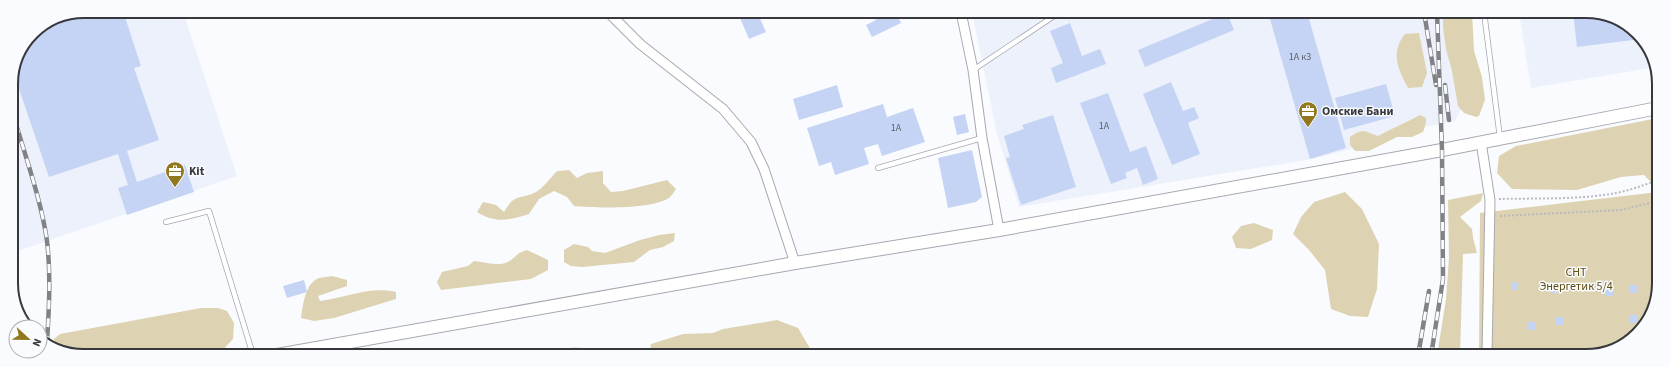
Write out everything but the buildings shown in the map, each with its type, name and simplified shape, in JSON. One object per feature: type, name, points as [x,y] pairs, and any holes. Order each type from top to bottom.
[{"type":"street","points":[[613,18],[640,44],[723,109],[751,142],[764,169],[795,263]]},
{"type":"street","points":[[962,18],[973,70],[982,138],[999,230]]},
{"type":"street","points":[[311,349],[795,263],[999,230],[1442,150],[1652,109]]},
{"type":"street","points":[[1481,142],[1490,200],[1488,216],[1487,349]]},
{"type":"lane","points":[[973,70],[1051,18]]},
{"type":"lane","points":[[1485,18],[1500,138]]},
{"type":"lane","points":[[878,168],[982,138]]},
{"type":"lane","points":[[166,222],[209,211],[251,349]]},
{"type":"path","points":[[1490,200],[1564,198],[1615,193],[1652,182]]},
{"type":"path","points":[[1488,216],[1621,210],[1652,202]]},
{"type":"shaded area","points":[[185,18],[237,176],[18,251],[18,80],[20,67],[29,47],[37,37],[47,29],[71,19]]},
{"type":"shaded area","points":[[973,18],[1467,18],[1473,88],[1455,121],[1409,130],[1348,150],[1312,159],[1019,207],[997,134]]},
{"type":"shaded area","points":[[1520,18],[1586,18],[1599,19],[1615,25],[1633,37],[1643,51],[1650,68],[1531,88]]},
{"type":"green space","points":[[1443,18],[1472,18],[1474,51],[1482,77],[1485,100],[1479,116],[1476,117],[1464,113],[1458,106],[1443,27]]},
{"type":"green space","points":[[1419,33],[1427,73],[1422,87],[1408,88],[1401,74],[1397,61],[1398,48],[1400,41],[1405,34]]},
{"type":"green space","points":[[1420,115],[1426,118],[1423,132],[1412,137],[1397,137],[1369,151],[1355,151],[1350,145],[1350,137],[1358,132],[1364,131],[1378,136]]},
{"type":"green space","points":[[1652,119],[1652,183],[1644,175],[1621,177],[1577,190],[1512,189],[1497,173],[1499,156],[1516,146]]},
{"type":"green space","points":[[569,170],[577,178],[587,173],[603,171],[603,183],[611,192],[623,191],[667,180],[676,189],[670,197],[662,201],[638,206],[574,206],[567,197],[554,191],[539,199],[529,214],[522,216],[503,220],[490,218],[477,212],[483,202],[496,205],[504,212],[514,199],[529,195],[541,189],[557,171]]},
{"type":"green space","points":[[1345,192],[1362,209],[1379,244],[1377,289],[1368,317],[1350,316],[1331,309],[1325,270],[1309,250],[1293,234],[1301,217],[1314,202]]},
{"type":"green space","points":[[1483,193],[1481,201],[1460,217],[1472,229],[1477,253],[1463,254],[1460,349],[1438,349],[1446,299],[1449,257],[1448,200]]},
{"type":"green space","name":"СНТ Энергетик 5/4","points":[[1652,193],[1652,283],[1651,296],[1643,316],[1629,333],[1619,340],[1603,347],[1590,349],[1479,349],[1480,213]]},
{"type":"green space","points":[[1254,223],[1273,230],[1272,240],[1251,249],[1236,248],[1232,237],[1241,226]]},
{"type":"green space","points":[[675,233],[674,241],[663,247],[650,250],[634,262],[582,267],[571,266],[564,262],[564,250],[574,244],[588,247],[592,251],[605,253],[640,240]]},
{"type":"green space","points":[[527,250],[548,260],[548,270],[531,279],[441,290],[437,282],[442,272],[468,266],[474,261],[502,264],[511,260],[519,253]]},
{"type":"green space","points":[[332,276],[347,280],[347,286],[318,296],[320,301],[377,290],[396,292],[396,299],[334,318],[314,321],[301,318],[308,289],[314,281],[319,278]]},
{"type":"green space","points":[[201,308],[218,308],[227,311],[234,323],[233,339],[224,349],[71,348],[54,341],[60,334]]},
{"type":"green space","points":[[777,320],[798,328],[810,349],[650,349],[651,344],[683,334],[713,333],[723,329]]},
{"type":"railway","points":[[1425,18],[1436,85]]},
{"type":"railway","points":[[1432,349],[1443,279],[1442,150],[1437,18]]},
{"type":"railway","points":[[1445,85],[1449,120]]},
{"type":"railway","points":[[18,131],[41,208],[47,241],[49,279],[48,323]]},
{"type":"railway","points":[[1419,349],[1429,291]]},
{"type":"place","name":"Омские Бани","points":[[1308,128]]},
{"type":"place","name":"Kit","points":[[175,188]]}]
